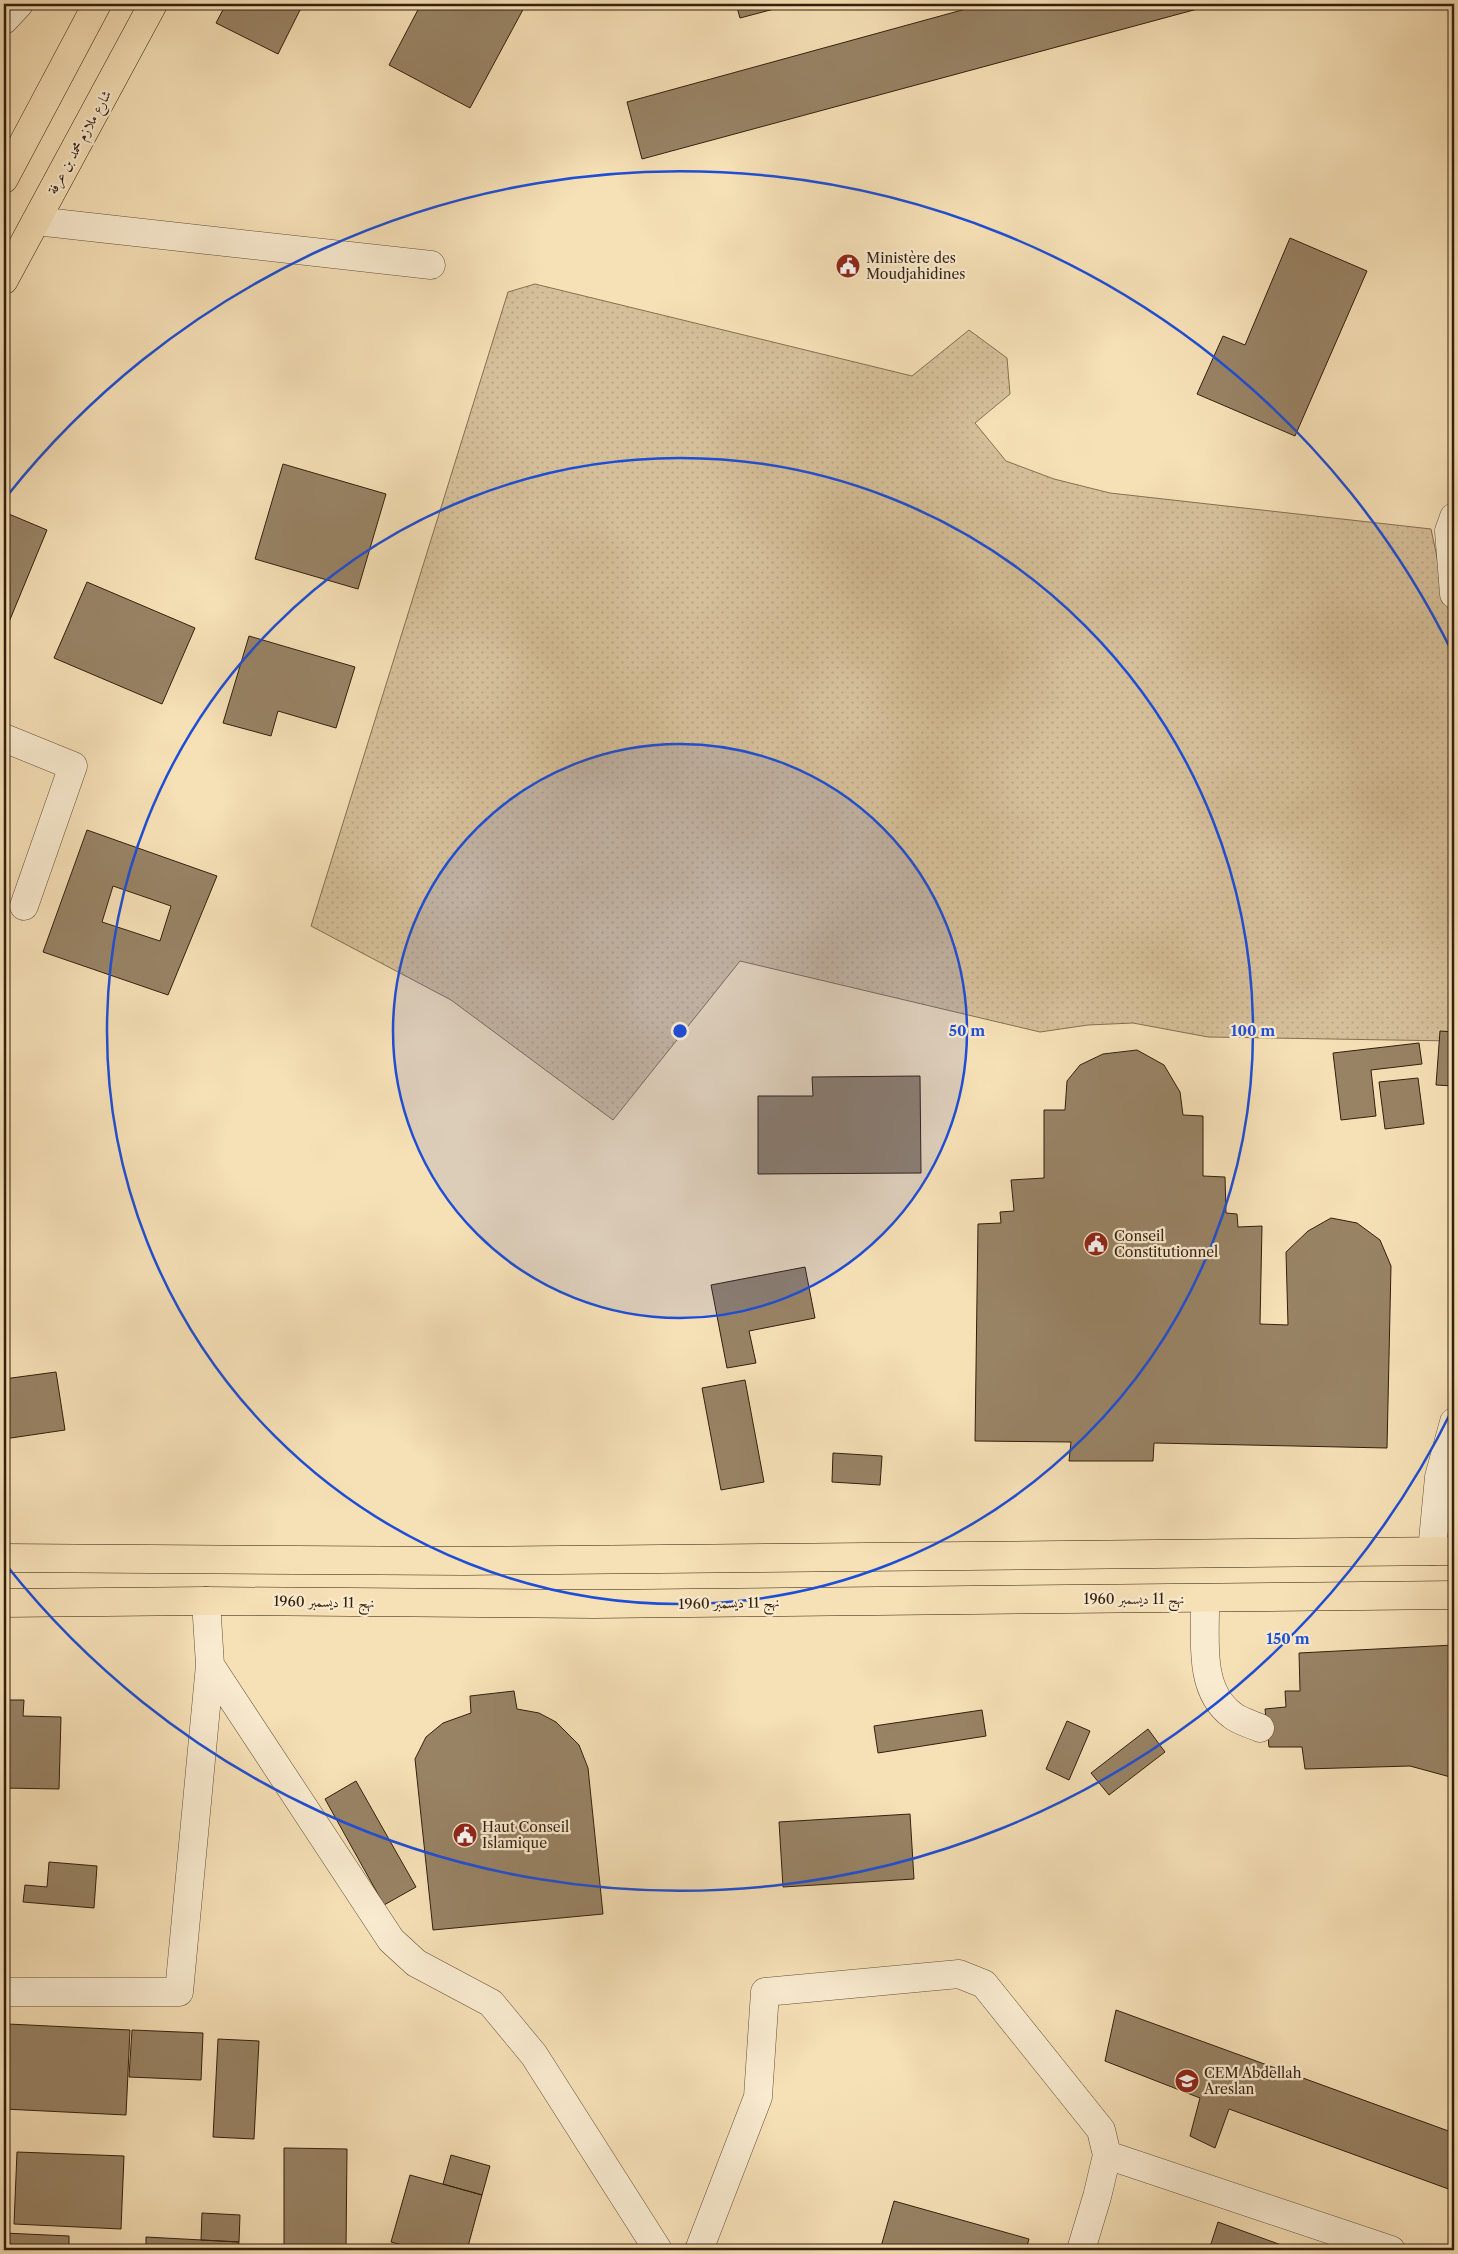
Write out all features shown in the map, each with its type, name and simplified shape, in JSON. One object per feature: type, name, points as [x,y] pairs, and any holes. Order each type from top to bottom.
[{"type":"main road","points":[[4,179],[97,4]]},
{"type":"main road","name":"شارع ملازم محمد بن عرفة","points":[[4,280],[153,4]]},
{"type":"main road","points":[[4,1542],[55,1558]]},
{"type":"main road","points":[[4,1558],[475,1561],[1443,1551]]},
{"type":"main road","name":"نهج 11 ديسمبر 1960","points":[[4,1603],[206,1601],[594,1604],[1454,1595]]},
{"type":"street","points":[[4,20],[19,4]]},
{"type":"street","points":[[36,221],[431,265]]},
{"type":"street","points":[[1454,517],[1449,531],[1454,594]]},
{"type":"street","points":[[4,738],[73,766],[24,906]]},
{"type":"street","points":[[1443,1551],[1439,1477],[1454,1422]]},
{"type":"street","points":[[1205,1599],[1207,1676],[1216,1699],[1232,1716],[1260,1728]]},
{"type":"street","points":[[4,1992],[179,1992],[210,1665],[206,1601]]},
{"type":"street","points":[[210,1665],[391,1940],[416,1963],[490,2003],[534,2055],[658,2250]]},
{"type":"street","points":[[699,2250],[758,2097],[765,1992],[959,1974],[984,1984],[1101,2130],[1107,2155],[1081,2250]]},
{"type":"street","points":[[1107,2155],[1391,2250]]},
{"type":"shaded area","points":[[535,284],[912,376],[969,330],[1007,358],[1010,394],[975,423],[1006,461],[1054,479],[1110,493],[1431,529],[1447,605],[1454,622],[1454,1041],[1208,1037],[1133,1023],[1088,1025],[1040,1032],[740,961],[613,1120],[451,1000],[311,926],[508,292]]},
{"type":"building","points":[[226,4],[303,4],[278,54],[216,23]]},
{"type":"building","points":[[421,4],[526,4],[470,108],[389,65]]},
{"type":"building","points":[[736,4],[793,4],[740,18]]},
{"type":"building","points":[[984,4],[1216,4],[642,159],[627,102]]},
{"type":"building","points":[[1290,238],[1367,271],[1295,436],[1197,394],[1223,336],[1245,345]]},
{"type":"building","points":[[283,464],[386,494],[358,589],[255,559]]},
{"type":"building","points":[[4,512],[47,530],[4,634]]},
{"type":"building","points":[[87,582],[195,628],[162,704],[54,658]]},
{"type":"building","points":[[249,636],[355,667],[336,728],[278,711],[271,736],[223,723]]},
{"type":"building","points":[[4,769],[8,771],[4,783]]},
{"type":"building","points":[[87,830],[217,876],[168,995],[43,952]],"holes":[[[113,886],[171,906],[160,941],[102,922]]]},
{"type":"building","points":[[1440,1031],[1454,1032],[1454,1086],[1436,1085]]},
{"type":"building","points":[[1419,1043],[1422,1064],[1371,1070],[1376,1116],[1341,1120],[1333,1053]]},
{"type":"building","points":[[1137,1050],[1164,1065],[1180,1092],[1183,1115],[1203,1116],[1203,1176],[1225,1177],[1226,1213],[1237,1214],[1238,1227],[1262,1226],[1260,1324],[1288,1325],[1286,1252],[1308,1231],[1331,1218],[1357,1223],[1380,1240],[1391,1266],[1387,1448],[1154,1443],[1153,1461],[1069,1461],[1071,1442],[975,1441],[978,1224],[1001,1223],[1000,1212],[1014,1211],[1011,1180],[1044,1178],[1044,1110],[1065,1110],[1067,1081],[1080,1065],[1103,1054]]},
{"type":"building","points":[[920,1076],[921,1173],[758,1174],[758,1096],[813,1096],[812,1077]]},
{"type":"building","points":[[1418,1078],[1424,1124],[1385,1129],[1379,1082]]},
{"type":"building","points":[[805,1267],[815,1318],[749,1331],[756,1363],[727,1368],[711,1285]]},
{"type":"building","points":[[56,1372],[65,1430],[4,1439],[4,1379]]},
{"type":"building","points":[[745,1380],[764,1482],[721,1490],[702,1388]]},
{"type":"building","points":[[833,1453],[882,1456],[880,1485],[832,1482]]},
{"type":"building","points":[[1454,1645],[1454,1778],[1410,1766],[1305,1769],[1302,1747],[1269,1747],[1265,1709],[1286,1707],[1285,1691],[1300,1691],[1299,1653]]},
{"type":"building","points":[[514,1691],[517,1709],[539,1713],[556,1722],[579,1745],[588,1768],[603,1914],[433,1930],[415,1759],[426,1737],[443,1723],[471,1713],[470,1696]]},
{"type":"building","points":[[4,1700],[24,1700],[23,1716],[61,1717],[59,1789],[4,1788]]},
{"type":"building","points":[[982,1710],[986,1736],[878,1753],[874,1726]]},
{"type":"building","points":[[1067,1721],[1090,1731],[1069,1780],[1046,1769]]},
{"type":"building","points":[[1148,1729],[1165,1752],[1109,1795],[1091,1773]]},
{"type":"building","points":[[356,1781],[416,1887],[384,1905],[325,1799]]},
{"type":"building","points":[[910,1814],[914,1879],[783,1887],[779,1822]]},
{"type":"building","points":[[49,1862],[97,1866],[94,1908],[23,1902],[25,1885],[47,1887]]},
{"type":"building","points":[[1116,2010],[1454,2133],[1454,2191],[1229,2109],[1215,2148],[1190,2136],[1200,2098],[1105,2061]]},
{"type":"building","points":[[8,2024],[130,2030],[126,2115],[4,2109]]},
{"type":"building","points":[[132,2030],[203,2033],[201,2080],[129,2077]]},
{"type":"building","points":[[218,2039],[259,2041],[254,2139],[213,2137]]},
{"type":"building","points":[[284,2148],[347,2149],[346,2250],[284,2250]]},
{"type":"building","points":[[17,2152],[124,2156],[121,2229],[14,2224]]},
{"type":"building","points":[[451,2155],[490,2166],[482,2195],[443,2184]]},
{"type":"building","points":[[410,2175],[482,2195],[467,2250],[421,2250],[391,2242]]},
{"type":"building","points":[[894,2201],[1029,2239],[1026,2250],[880,2250]]},
{"type":"building","points":[[202,2213],[240,2215],[239,2242],[201,2240]]},
{"type":"building","points":[[1218,2222],[1295,2250],[1209,2250]]},
{"type":"building","points":[[4,2233],[69,2236],[69,2250],[4,2250]]},
{"type":"building","points":[[146,2237],[239,2242],[238,2250],[146,2250]]},
{"type":"place","name":"Ministère des Moudjahidines","points":[[848,266]]},
{"type":"place","name":"Conseil Constitutionnel","points":[[1096,1244]]},
{"type":"place","name":"Haut Conseil Islamique","points":[[465,1835]]},
{"type":"place","name":"CEM Abdellah Areslan","points":[[1187,2081]]}]
